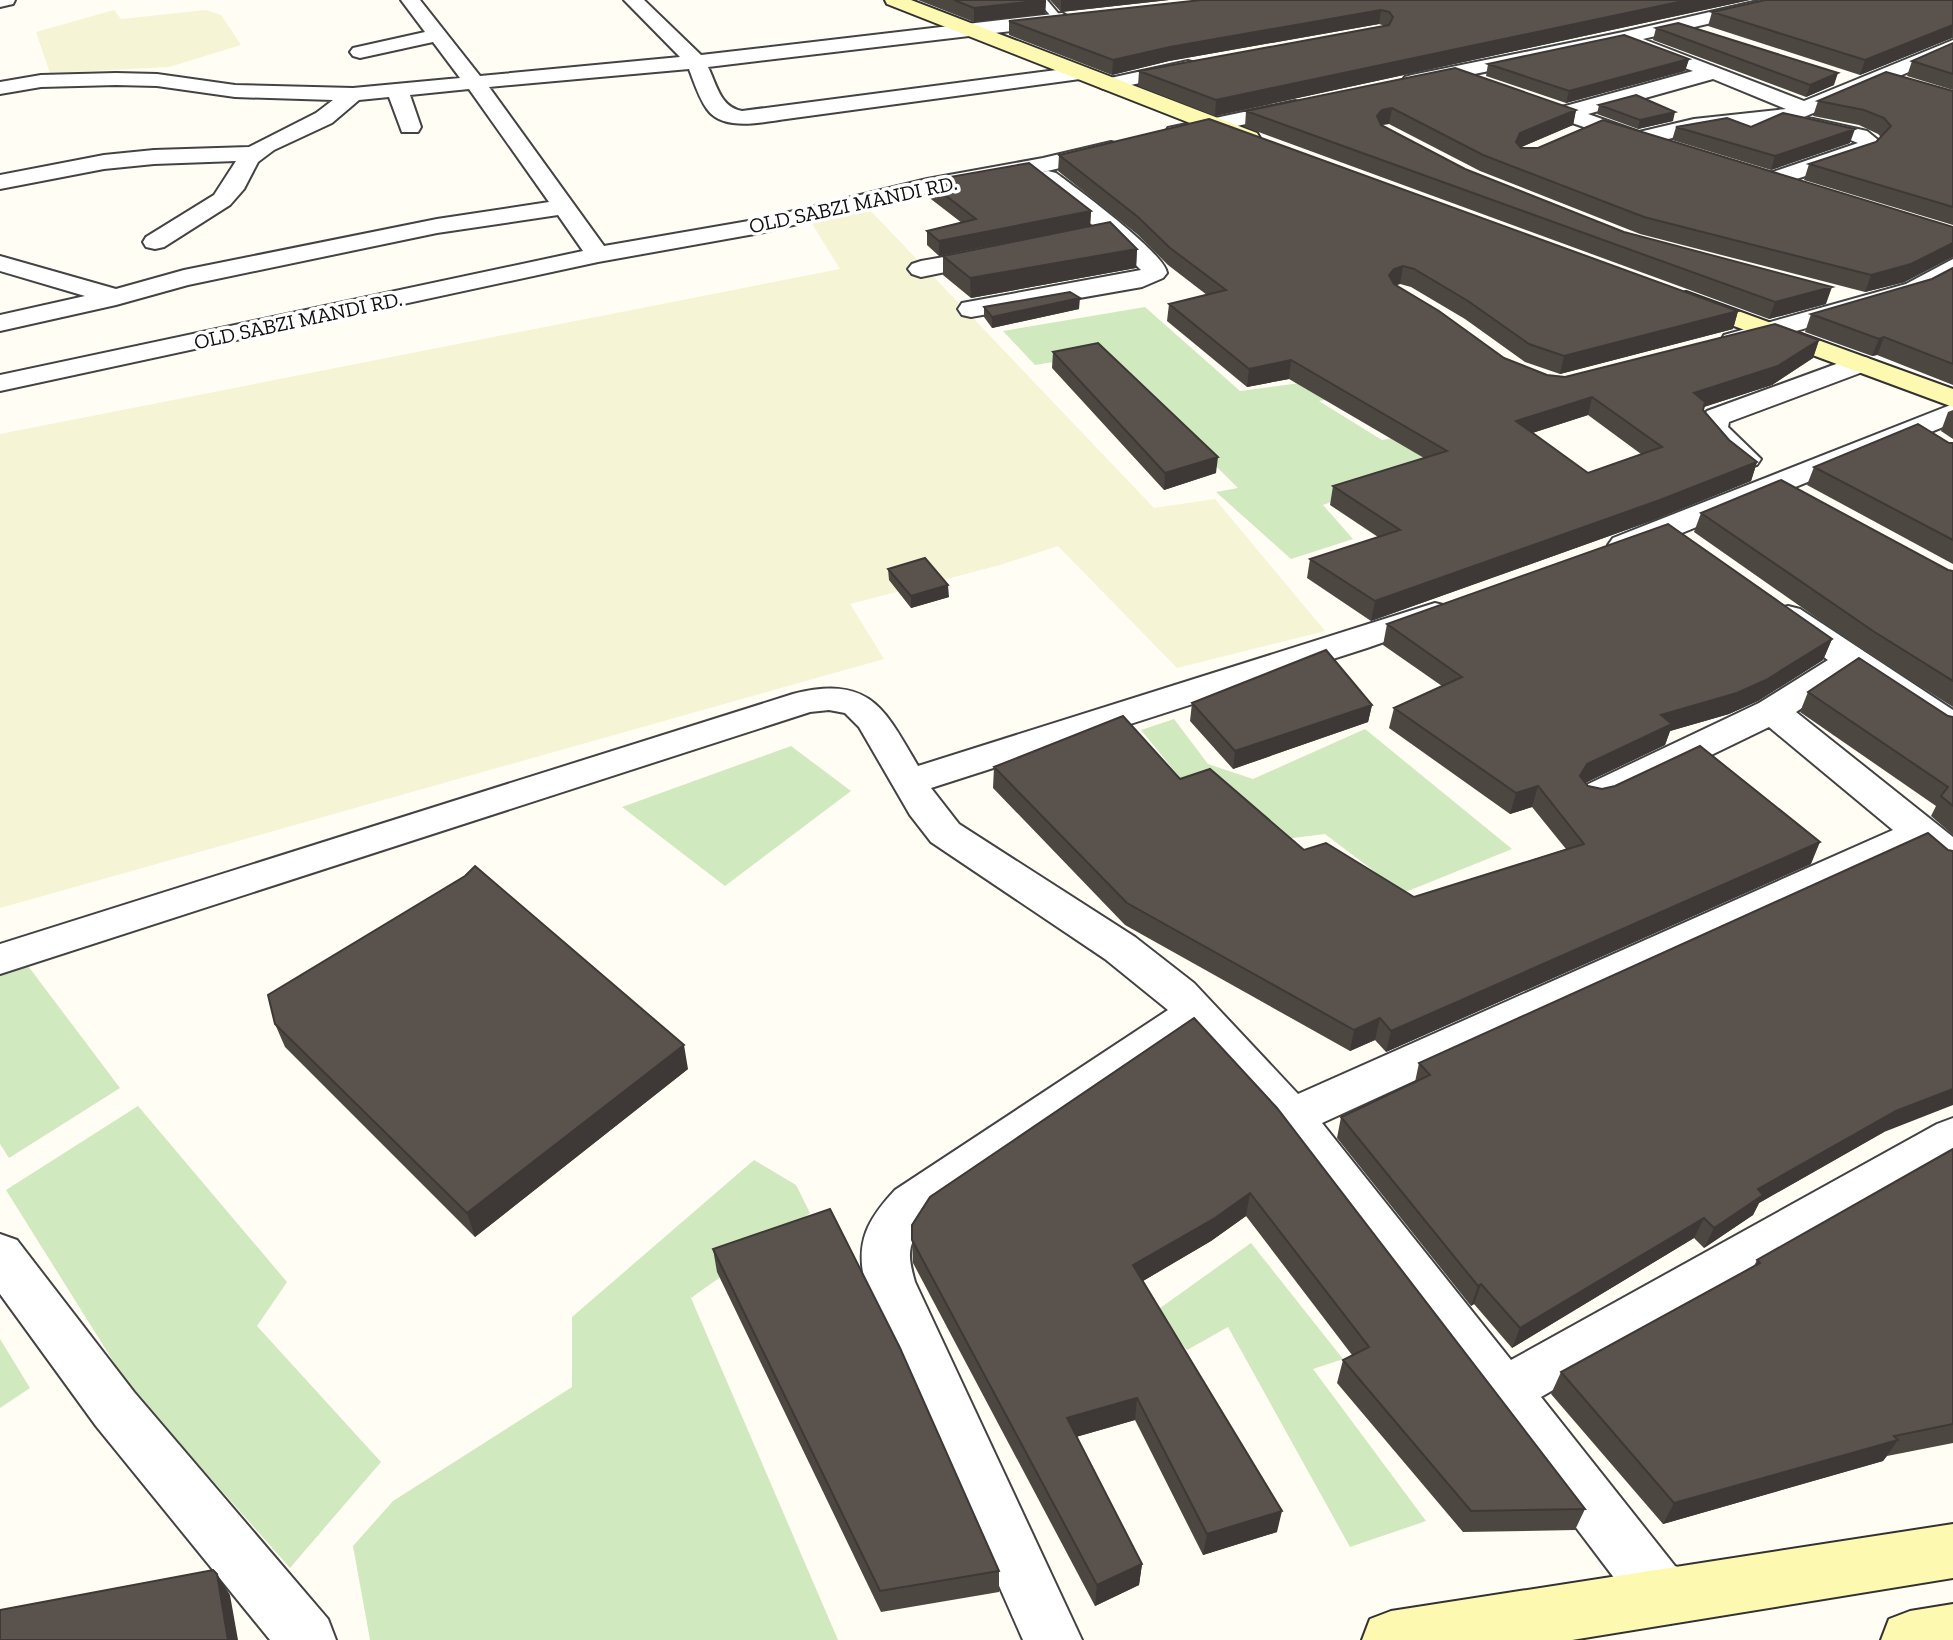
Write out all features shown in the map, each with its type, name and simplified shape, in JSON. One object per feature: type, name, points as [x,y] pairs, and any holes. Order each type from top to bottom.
[{"type":"main road","points":[[894,0],[1276,149]]},
{"type":"main road","points":[[1666,293],[1953,399]]},
{"type":"main road","points":[[1391,1640],[1664,1593],[1953,1550]]},
{"type":"main road","points":[[1910,1640],[1953,1633]]},
{"type":"street","points":[[0,1],[6,0]]},
{"type":"street","points":[[410,0],[476,84],[598,255]]},
{"type":"street","points":[[633,0],[696,62],[716,107],[724,114],[742,117],[1080,73]]},
{"type":"street","points":[[1385,87],[1623,38],[1786,0]]},
{"type":"street","points":[[978,8],[1005,25]]},
{"type":"street","points":[[5,82],[157,80],[235,91],[353,94],[696,62],[1086,17]]},
{"type":"street","points":[[1677,26],[1717,38]]},
{"type":"street","points":[[360,52],[439,35]]},
{"type":"street","points":[[1623,38],[1804,109]]},
{"type":"street","points":[[1637,139],[1683,128],[1776,118],[1804,109],[1953,46]]},
{"type":"street","points":[[1108,84],[1208,63]]},
{"type":"street","points":[[1675,150],[1557,110],[1714,72]]},
{"type":"street","points":[[1452,73],[1488,87]]},
{"type":"street","points":[[1835,76],[1904,85]]},
{"type":"street","points":[[398,90],[410,127]]},
{"type":"street","points":[[155,243],[222,200],[254,154],[266,145],[324,118],[353,94]]},
{"type":"street","points":[[1159,137],[1319,102]]},
{"type":"street","points":[[1776,118],[1853,133],[1872,142],[1862,150],[1762,177],[1811,192]]},
{"type":"street","points":[[1575,135],[1600,125]]},
{"type":"street","name":"OLD SABZI MANDI RD.","points":[[0,383],[598,255],[760,226],[927,186],[1134,143]]},
{"type":"street","points":[[0,182],[104,162],[154,157],[254,154]]},
{"type":"street","points":[[971,309],[1142,279],[1154,273],[1154,268],[1115,231],[1033,166]]},
{"type":"street","points":[[0,323],[117,297],[184,278],[437,226],[564,206]]},
{"type":"street","points":[[1089,236],[1115,231]]},
{"type":"street","points":[[921,270],[1024,249]]},
{"type":"street","points":[[0,263],[117,297]]},
{"type":"street","points":[[1704,348],[1915,289],[1953,267]]},
{"type":"street","points":[[1826,293],[1866,303]]},
{"type":"street","points":[[1812,503],[1778,484],[1725,443],[1713,427],[1717,417],[1858,364]]},
{"type":"street","points":[[1589,557],[1667,529],[1953,413]]},
{"type":"street","points":[[1914,430],[1943,447]]},
{"type":"street","points":[[1667,529],[1699,552]]},
{"type":"street","points":[[1764,599],[1850,660],[1953,726]]},
{"type":"street","points":[[908,782],[1355,641],[1459,604]]},
{"type":"street","points":[[1595,796],[1772,710],[1850,660]]},
{"type":"street","points":[[0,959],[806,702],[829,699],[857,705],[873,721],[923,806],[945,832],[1152,972],[1179,994],[1291,1117],[1664,1593]]},
{"type":"street","points":[[1772,710],[1953,858]]},
{"type":"street","points":[[1291,1117],[1921,833]]},
{"type":"street","points":[[1053,1640],[890,1282],[883,1259],[886,1240],[912,1204],[1195,1013]]},
{"type":"street","points":[[1505,1390],[1953,1137]]},
{"type":"street","points":[[0,1255],[115,1409],[307,1640]]},
{"type":"lane","points":[[1042,0],[1059,20]]},
{"type":"green space","points":[[114,10],[121,19],[206,10],[221,15],[241,45],[169,67],[50,73],[36,32]]},
{"type":"green space","points":[[867,207],[1154,508],[1215,499],[1325,631],[1177,668],[1058,546],[1000,565],[850,604],[884,659],[0,908],[0,434],[840,269],[811,222]]},
{"type":"green space","points":[[1145,307],[1240,391],[1360,375],[1376,392],[1319,401],[1382,440],[1431,432],[1461,453],[1323,505],[1353,539],[1291,559],[1216,492],[1238,488],[1103,354],[1035,365],[1003,331]]},
{"type":"green space","points":[[1174,719],[1208,764],[1253,779],[1365,729],[1512,849],[1403,893],[1325,834],[1285,839],[1189,789],[1141,730]]},
{"type":"green space","points":[[791,746],[851,791],[725,886],[622,807]]},
{"type":"green space","points":[[22,958],[120,1088],[9,1158],[0,1144],[0,967]]},
{"type":"green space","points":[[138,1106],[287,1282],[257,1326],[381,1462],[290,1568],[128,1385],[6,1190]]},
{"type":"green space","points":[[754,1160],[796,1185],[810,1213],[691,1298],[838,1640],[370,1640],[353,1546],[393,1501],[572,1387],[572,1317]]},
{"type":"green space","points":[[1251,1243],[1343,1359],[1313,1369],[1426,1521],[1350,1547],[1228,1327],[1187,1350],[1156,1311]]},
{"type":"green space","points":[[0,1339],[30,1388],[0,1408]]},
{"type":"building","points":[[954,0],[1044,0],[974,8]]},
{"type":"building","points":[[1201,0],[1688,0],[1216,100],[1139,71],[1389,25],[1393,17],[1389,12],[1381,10],[1170,47],[1113,60],[1009,21]]},
{"type":"building","points":[[1765,0],[1953,0],[1953,25],[1865,60],[1712,12]]},
{"type":"building","points":[[1678,23],[1838,73],[1810,85],[1656,28]]},
{"type":"building","points":[[1624,35],[1689,59],[1569,91],[1488,64]]},
{"type":"building","points":[[1953,43],[1953,74],[1912,61]]},
{"type":"building","points":[[1455,68],[1576,110],[1520,133],[1516,142],[1521,148],[1538,148],[1603,120],[1953,227],[1953,243],[1911,264],[1871,275],[1644,217],[1483,155],[1392,108],[1382,110],[1377,116],[1381,125],[1465,169],[1624,232],[1832,287],[1775,302],[1246,111]]},
{"type":"building","points":[[1886,72],[1953,91],[1953,207],[1809,164],[1876,142],[1891,126],[1884,118],[1864,110],[1818,101]]},
{"type":"building","points":[[1636,95],[1675,112],[1640,120],[1599,105]]},
{"type":"building","points":[[1783,113],[1855,129],[1775,156],[1676,127],[1727,118],[1751,127]]},
{"type":"building","points":[[1209,119],[1738,311],[1564,356],[1529,344],[1468,301],[1414,269],[1403,266],[1394,269],[1389,275],[1394,284],[1439,311],[1504,358],[1547,375],[1565,377],[1775,324],[1819,340],[1778,366],[1694,393],[1705,402],[1703,410],[1729,440],[1757,462],[1660,500],[1375,601],[1310,559],[1400,530],[1333,486],[1447,451],[1291,360],[1249,369],[1169,304],[1226,290],[1170,248],[1138,217],[1059,155]],"holes":[[[1592,397],[1662,447],[1588,473],[1516,421]]]},
{"type":"building","points":[[1029,163],[1091,211],[939,241],[927,231],[976,219],[927,181]]},
{"type":"building","points":[[1110,222],[1137,249],[970,278],[943,256]]},
{"type":"building","points":[[1953,268],[1953,364],[1884,337],[1879,339],[1811,314],[1932,279]]},
{"type":"building","points":[[1070,292],[1080,298],[992,317],[984,307]]},
{"type":"building","points":[[1098,343],[1218,457],[1165,473],[1053,352]]},
{"type":"building","points":[[1918,424],[1953,443],[1953,540],[1814,467]]},
{"type":"building","points":[[1781,480],[1953,571],[1953,681],[1873,631],[1701,513]]},
{"type":"building","points":[[1668,524],[1832,639],[1766,680],[1737,693],[1661,715],[1672,724],[1587,764],[1580,776],[1588,786],[1602,789],[1615,786],[1700,746],[1820,842],[1391,1031],[1380,1018],[1354,1030],[1127,903],[994,767],[1123,716],[1180,779],[1210,769],[1304,850],[1326,843],[1414,897],[1584,844],[1538,786],[1516,793],[1394,708],[1462,677],[1387,624]]},
{"type":"building","points":[[925,558],[948,585],[911,596],[888,569]]},
{"type":"building","points":[[1326,650],[1372,705],[1235,751],[1192,703]]},
{"type":"building","points":[[1859,658],[1953,717],[1953,806],[1941,796],[1948,787],[1808,692]]},
{"type":"building","points":[[1928,833],[1948,850],[1953,851],[1953,1089],[1896,1111],[1758,1189],[1763,1195],[1714,1228],[1704,1218],[1520,1328],[1481,1284],[1478,1286],[1341,1117],[1430,1075],[1419,1063]]},
{"type":"building","points":[[475,866],[684,1045],[467,1213],[275,1024],[268,995],[465,876]]},
{"type":"building","points":[[1194,1018],[1277,1108],[1585,1509],[1471,1511],[1343,1360],[1369,1347],[1250,1193],[1215,1218],[1133,1265],[1282,1511],[1207,1534],[1137,1398],[1067,1418],[1142,1564],[1097,1585],[912,1240],[912,1225],[930,1197]]},
{"type":"building","points":[[1953,1149],[1953,1424],[1894,1436],[1898,1440],[1674,1503],[1561,1372],[1760,1263],[1757,1260]]},
{"type":"building","points":[[830,1209],[900,1348],[999,1571],[880,1591],[713,1249]]},
{"type":"building","points":[[213,1570],[217,1574],[228,1640],[0,1640],[0,1610]]}]
